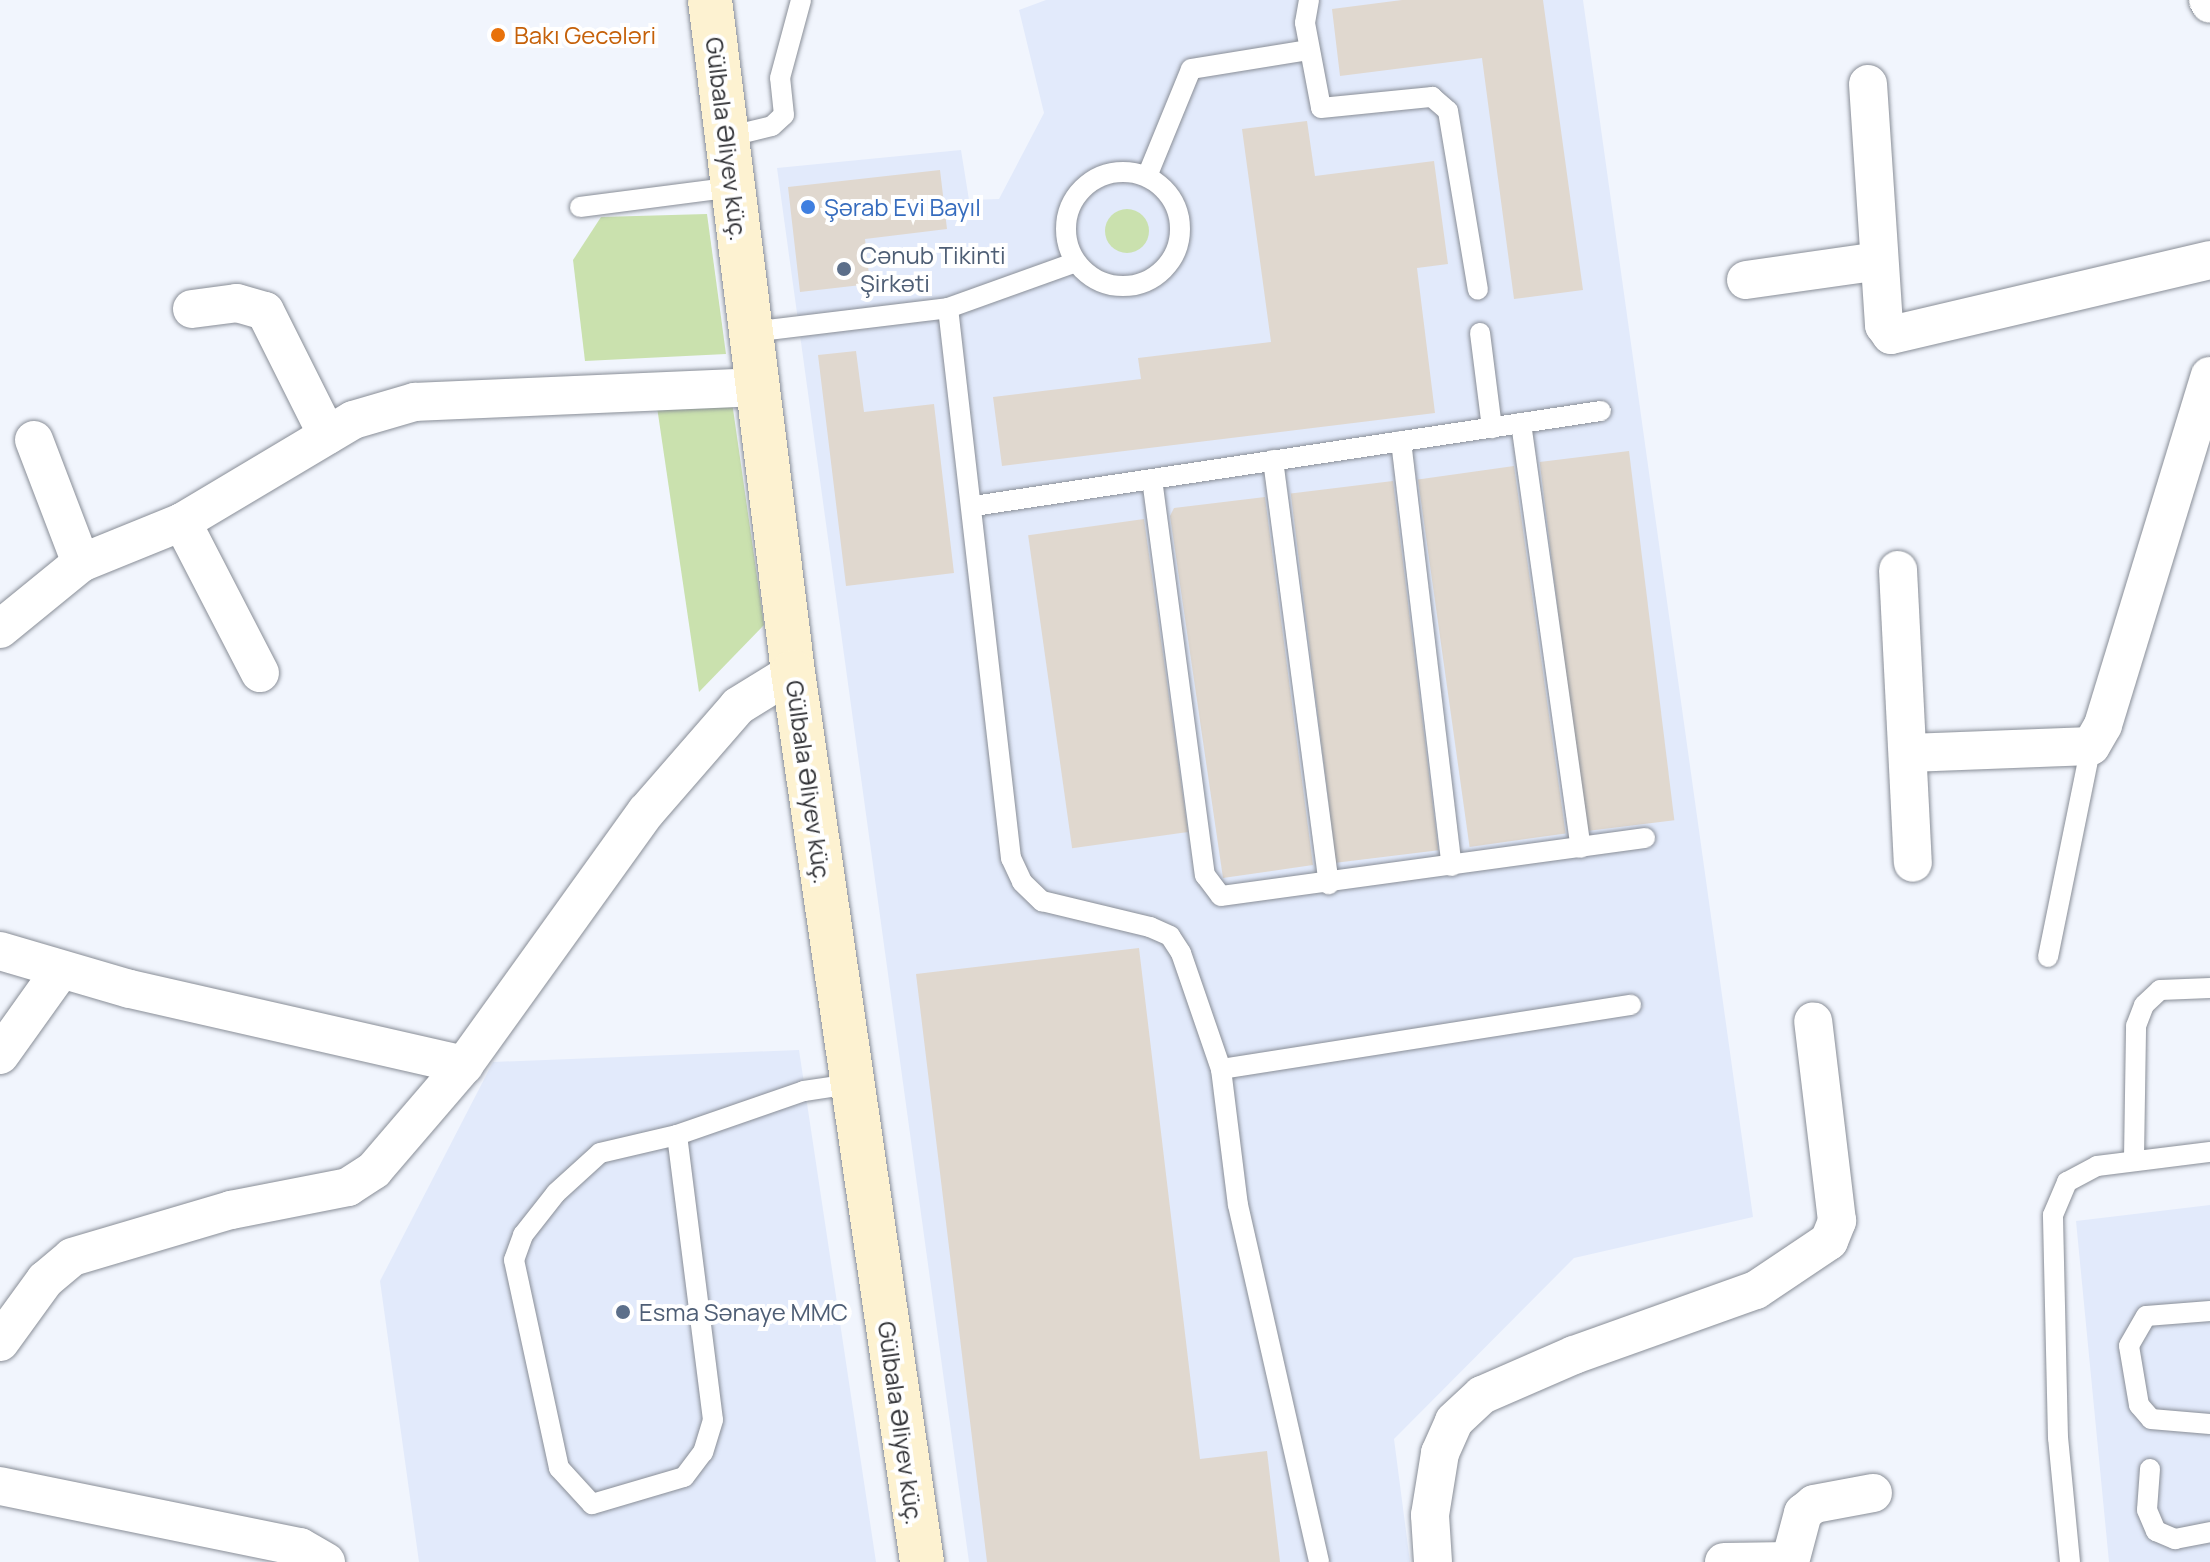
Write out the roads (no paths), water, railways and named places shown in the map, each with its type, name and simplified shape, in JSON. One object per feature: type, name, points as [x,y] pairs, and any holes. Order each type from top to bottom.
[{"type":"street","name":"Gülbala Əliyev küç.","points":[[710,0],[793,672],[922,1562]]},
{"type":"street","points":[[1868,84],[1884,325],[1891,335],[1905,336],[2210,260]]},
{"type":"street","points":[[1746,280],[1879,261]]},
{"type":"street","points":[[192,309],[237,303],[265,311],[327,435]]},
{"type":"street","points":[[0,629],[81,563],[182,522],[353,420],[415,402],[758,387]]},
{"type":"street","points":[[1909,753],[2091,746],[2103,725],[2208,387]]},
{"type":"street","points":[[34,440],[81,563]]},
{"type":"street","points":[[182,522],[260,673]]},
{"type":"street","points":[[1898,570],[1913,863]]},
{"type":"street","points":[[0,1342],[45,1280],[72,1257],[231,1210],[348,1187],[396,1147],[464,1065],[646,812],[738,706],[793,672]]},
{"type":"street","points":[[0,951],[60,971],[464,1065]]},
{"type":"street","points":[[0,1055],[60,971]]},
{"type":"street","points":[[1433,1562],[1430,1515],[1440,1453],[1454,1421],[1482,1395],[1574,1355],[1756,1290],[1829,1241],[1837,1221],[1813,1021]]},
{"type":"street","points":[[0,1486],[300,1547],[326,1562]]},
{"type":"street","points":[[1724,1562],[1790,1561],[1803,1513],[1814,1504],[1873,1493]]},
{"type":"lane","points":[[727,137],[772,126],[784,115],[780,78],[801,0]]},
{"type":"lane","points":[[1309,0],[1308,50],[1317,103],[1327,111],[1432,97],[1442,102],[1478,290]]},
{"type":"lane","points":[[1148,174],[1191,69],[1308,50]]},
{"type":"lane","points":[[1097,174],[1148,174],[1178,205],[1179,247],[1152,280],[1110,287],[1074,263],[1065,213],[1097,174]]},
{"type":"lane","points":[[580,207],[733,187]]},
{"type":"lane","points":[[751,332],[948,308],[1074,263]]},
{"type":"lane","points":[[948,308],[974,506],[1011,858],[1022,882],[1042,901],[1170,936],[1221,1069],[1238,1205],[1319,1562]]},
{"type":"lane","points":[[1480,333],[1492,428]]},
{"type":"lane","points":[[974,506],[1601,411]]},
{"type":"lane","points":[[1521,423],[1581,848]]},
{"type":"lane","points":[[1401,441],[1452,866]]},
{"type":"lane","points":[[1273,460],[1329,884]]},
{"type":"lane","points":[[1152,479],[1205,875],[1221,896],[1329,884],[1645,838]]},
{"type":"lane","points":[[2048,957],[2091,746]]},
{"type":"lane","points":[[2134,1158],[2136,1026],[2144,1005],[2160,990],[2210,988]]},
{"type":"lane","points":[[1221,1069],[1631,1005]]},
{"type":"lane","points":[[677,1135],[713,1420],[703,1452],[684,1477],[592,1504],[559,1468],[514,1260],[523,1235],[556,1193],[600,1153],[677,1135],[804,1091],[851,1084]]},
{"type":"lane","points":[[2070,1562],[2058,1438],[2053,1215],[2067,1182],[2134,1158],[2210,1152]]},
{"type":"lane","points":[[2210,1311],[2146,1316],[2129,1346],[2139,1405],[2151,1419],[2210,1424]]},
{"type":"lane","points":[[2150,1469],[2147,1510],[2156,1531],[2175,1539],[2210,1532]]},
{"type":"place","name":"Bakı Gecələri","points":[[498,35]]},
{"type":"place","name":"Şərab Evi Bayıl","points":[[808,207]]},
{"type":"place","name":"Cənub Tikinti Şirkəti","points":[[844,269]]},
{"type":"place","name":"Esma Sənaye MMC","points":[[623,1312]]}]
